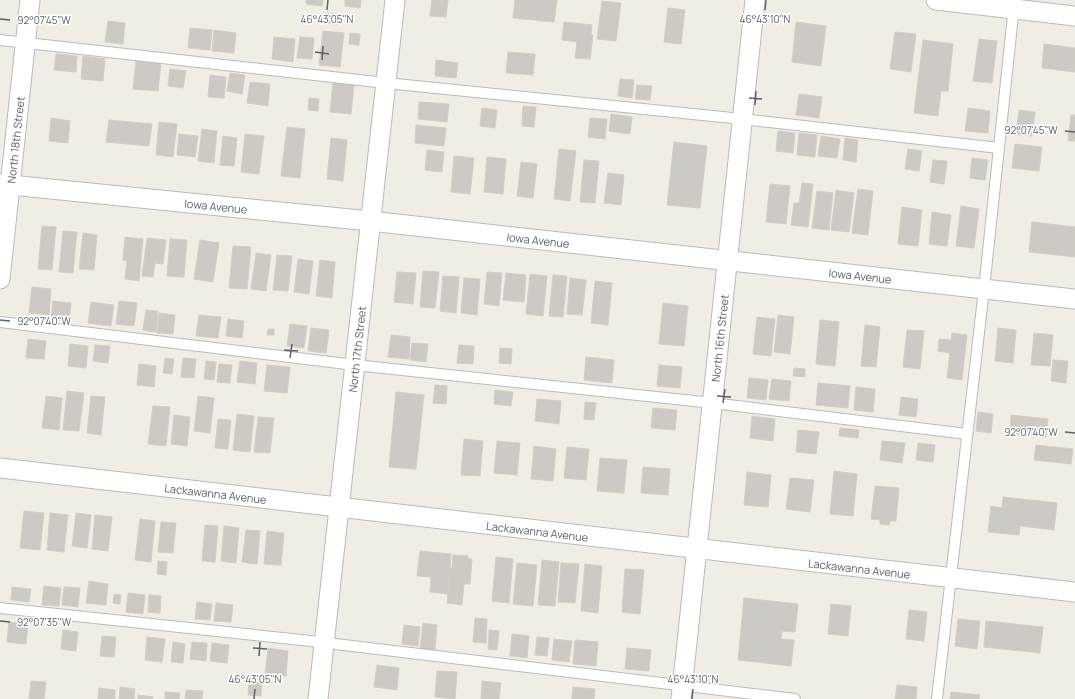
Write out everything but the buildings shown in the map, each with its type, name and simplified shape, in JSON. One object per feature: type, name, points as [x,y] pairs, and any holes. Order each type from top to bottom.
[{"type":"street","name":"North 18th Street","points":[[0,279],[5,184],[26,42],[30,0]]},
{"type":"street","name":"North 17th Street","points":[[318,699],[395,0]]},
{"type":"street","name":"North 16th Street","points":[[682,693],[755,0]]},
{"type":"street","points":[[936,0],[1014,4],[1075,16]]},
{"type":"street","name":"Iowa Avenue","points":[[5,184],[370,221],[1075,299]]},
{"type":"street","name":"Lackawanna Avenue","points":[[0,468],[696,550],[1075,592]]},
{"type":"lane","points":[[937,699],[984,289],[1014,4]]},
{"type":"lane","points":[[0,40],[386,83],[742,119],[999,148]]},
{"type":"lane","points":[[0,322],[355,365],[713,403],[967,434]]},
{"type":"lane","points":[[0,608],[324,643],[682,693],[794,699]]}]
